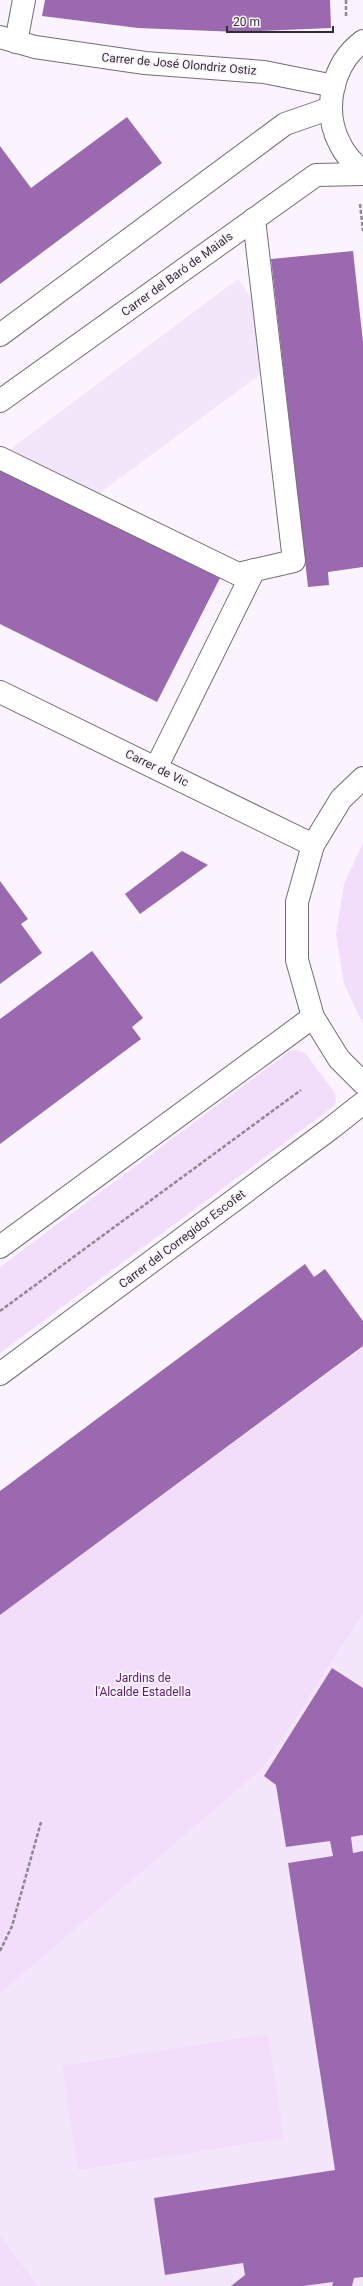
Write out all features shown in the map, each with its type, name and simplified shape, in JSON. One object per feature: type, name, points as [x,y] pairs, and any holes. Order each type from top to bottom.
[{"type":"street","points":[[8,40],[24,0]]},
{"type":"street","name":"Carrer de José Olondriz Ostiz","points":[[8,40],[35,47],[145,63],[264,72],[334,86]]},
{"type":"street","points":[[363,41],[344,62],[334,86],[331,108],[334,128],[340,144],[350,160],[363,173]]},
{"type":"street","points":[[0,335],[285,124],[331,108]]},
{"type":"street","name":"Carrer del Baró de Maials","points":[[0,401],[316,175],[363,173]]},
{"type":"street","points":[[0,458],[238,574],[294,561],[254,219]]},
{"type":"street","points":[[156,768],[254,570]]},
{"type":"street","name":"Carrer de Vic","points":[[0,692],[313,845]]},
{"type":"street","points":[[363,778],[341,799],[313,845],[297,902],[297,960],[314,1017],[339,1059],[363,1083]]},
{"type":"street","points":[[0,1246],[314,1017]]},
{"type":"street","name":"Carrer del Corregidor Escofet","points":[[0,1374],[363,1103]]},
{"type":"path","points":[[359,198],[363,231]]},
{"type":"path","points":[[0,1312],[301,1090]]},
{"type":"path","points":[[0,1951],[12,1926],[41,1822]]},
{"type":"shaded area","points":[[238,279],[255,303],[261,374],[93,498],[88,512],[220,578],[191,635],[0,540],[5,453]]},
{"type":"shaded area","points":[[363,1614],[363,2286],[0,2286],[0,1994],[264,1767]]},
{"type":"green space","points":[[363,843],[363,1024],[344,984],[336,934],[344,884]]},
{"type":"green space","points":[[297,1050],[305,1053],[335,1093],[336,1101],[334,1106],[0,1353],[0,1267],[290,1051]]},
{"type":"green space","name":"Jardins de l'Alcalde Estadella","points":[[363,1347],[363,1614],[264,1767],[0,1994],[0,1615]]},
{"type":"green space","points":[[268,2034],[284,2138],[78,2170],[62,2066]]},
{"type":"green space","points":[[0,2236],[38,2286],[0,2286]]},
{"type":"building","points":[[45,0],[330,0],[331,28],[238,32],[138,28],[42,16]]},
{"type":"building","points":[[127,117],[162,163],[0,284],[0,146],[31,188]]},
{"type":"building","points":[[353,251],[363,342],[363,567],[328,572],[329,585],[308,587],[271,259]]},
{"type":"building","points":[[0,469],[220,578],[157,702],[0,624]]},
{"type":"building","points":[[182,851],[208,865],[140,914],[125,894]]},
{"type":"building","points":[[0,881],[28,919],[21,924],[42,953],[0,984]]},
{"type":"building","points":[[92,951],[143,1018],[132,1027],[141,1039],[0,1144],[0,1019]]},
{"type":"building","points":[[305,1264],[314,1277],[325,1269],[363,1321],[363,1346],[0,1615],[0,1491]]},
{"type":"building","points":[[332,1668],[363,1688],[363,1835],[351,1837],[353,1853],[363,1851],[363,2277],[354,2278],[352,2286],[332,2286],[333,2282],[303,2286],[231,2286],[245,2275],[243,2263],[165,2275],[154,2198],[335,2170],[288,1863],[333,1856],[330,1841],[286,1847],[276,1785],[264,1776]]}]
